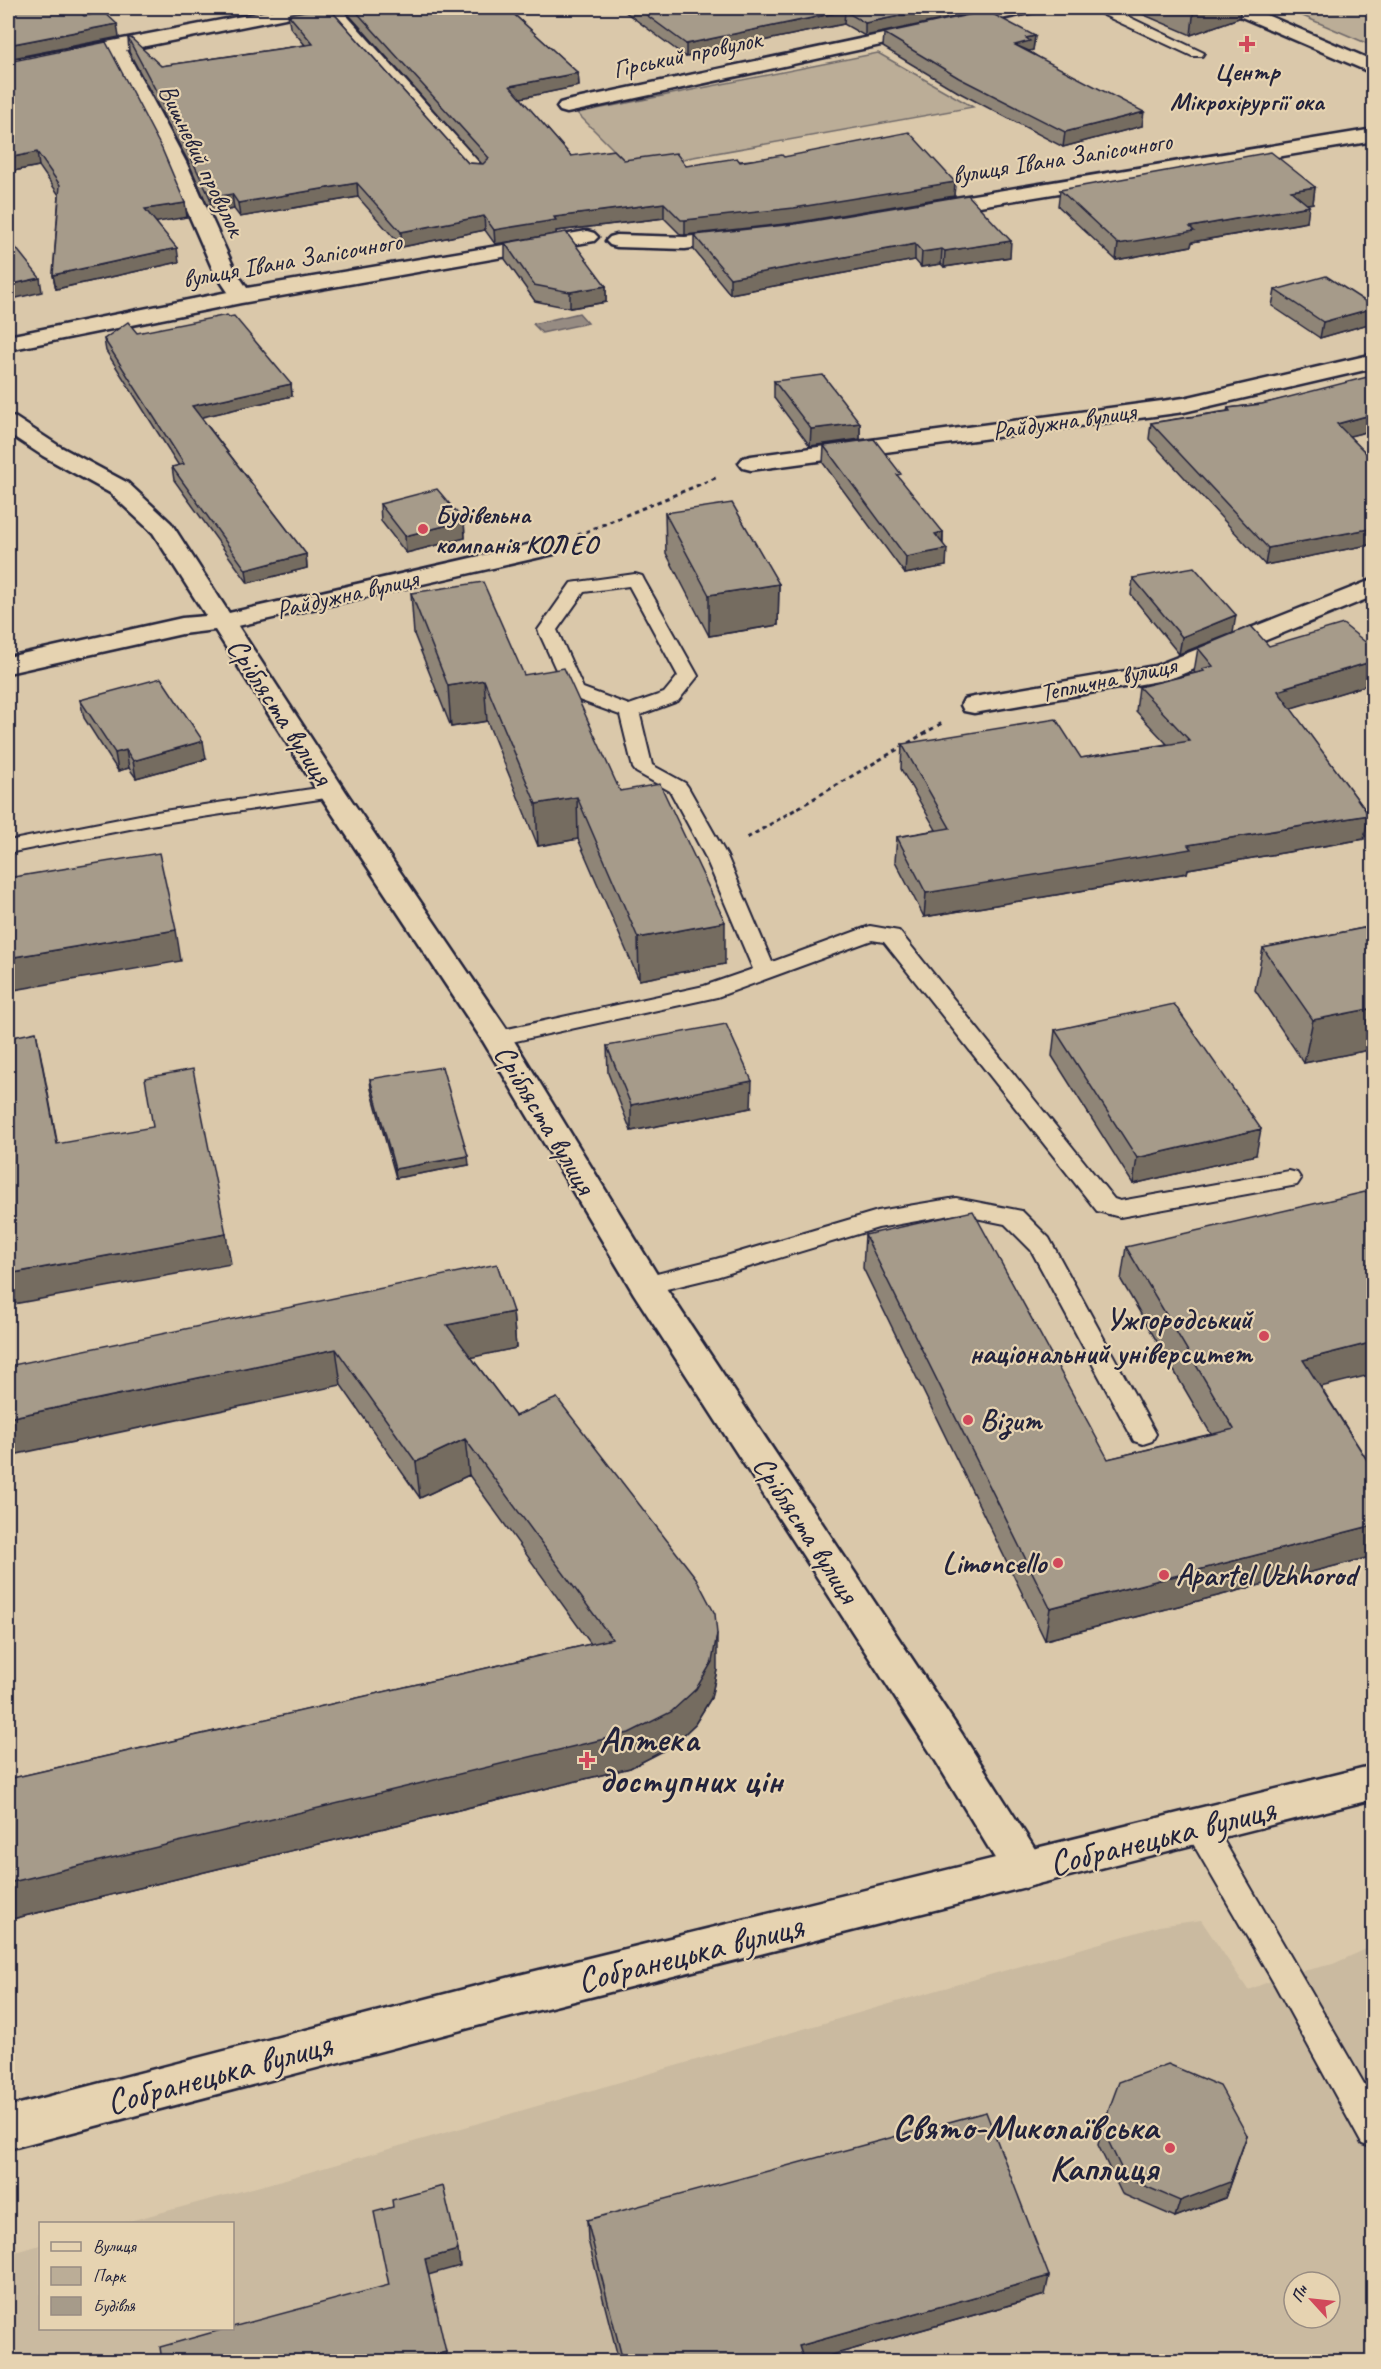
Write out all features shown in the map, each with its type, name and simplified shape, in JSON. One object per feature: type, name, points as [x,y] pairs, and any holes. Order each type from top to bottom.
[{"type":"street","points":[[8,67],[310,8]]},
{"type":"street","points":[[331,8],[477,172]]},
{"type":"street","name":"Гірський провулок","points":[[567,107],[1029,8]]},
{"type":"street","points":[[1236,8],[1374,68]]},
{"type":"street","name":"Вишневий провулок","points":[[115,46],[176,162],[224,270],[241,296]]},
{"type":"street","name":"вулиця Івана Запісочного","points":[[910,212],[1374,135]]},
{"type":"street","points":[[617,241],[685,243],[761,234]]},
{"type":"street","name":"вулиця Івана Запісочного","points":[[8,343],[241,296],[587,237]]},
{"type":"street","name":"Райдужна вулиця","points":[[752,463],[1184,405],[1374,362]]},
{"type":"street","name":"Срібляста вулиця","points":[[8,423],[51,451],[119,489],[162,528],[332,792],[497,1038],[646,1285],[948,1746],[1025,1870]]},
{"type":"street","name":"Райдужна вулиця","points":[[8,665],[182,626],[222,622],[545,549]]},
{"type":"street","name":"Теплична вулиця","points":[[974,705],[1161,673],[1374,587]]},
{"type":"street","name":"Собранецька вулиця","points":[[8,2128],[511,1997],[1374,1782]]},
{"type":"lane","points":[[1100,8],[1197,53]]},
{"type":"lane","points":[[635,579],[688,676],[671,697],[629,712],[575,692],[547,630],[578,587],[635,579]]},
{"type":"lane","points":[[629,712],[644,768],[678,788],[716,856],[765,972]]},
{"type":"lane","points":[[8,847],[139,821],[332,792]]},
{"type":"lane","points":[[497,1038],[709,992],[870,933],[891,936],[1106,1205],[1120,1209],[1289,1179]]},
{"type":"lane","points":[[646,1285],[716,1268],[878,1220],[956,1206],[1013,1217],[1040,1244],[1143,1434]]},
{"type":"lane","points":[[1199,1826],[1374,2133]]},
{"type":"path","points":[[545,549],[752,463]]},
{"type":"path","points":[[716,856],[974,705]]},
{"type":"shaded area","points":[[579,313],[588,323],[542,333],[533,324]]},
{"type":"shaded area","points":[[1201,1920],[1248,1990],[1286,1975],[1333,1964],[1373,1946],[1373,2361],[8,2362],[8,2254],[39,2245],[39,2330],[234,2330],[234,2222],[126,2222],[275,2182],[1159,1926]]},
{"type":"green space","points":[[1284,8],[1373,8],[1373,46]]},
{"type":"green space","points":[[878,53],[973,107],[632,168],[577,113]]},
{"type":"building","points":[[8,8],[76,8],[84,16],[104,12],[117,24],[8,45]]},
{"type":"building","points":[[315,8],[329,8],[468,163],[483,164],[489,158],[353,8],[507,8],[578,73],[510,86],[571,156],[614,150],[624,160],[676,153],[686,166],[737,158],[740,162],[782,155],[784,157],[909,132],[955,182],[794,208],[685,220],[681,220],[664,203],[554,217],[556,220],[494,230],[484,216],[401,232],[357,183],[238,203],[232,194],[210,198],[186,147],[128,38],[131,38],[161,66],[313,44],[288,14],[317,9]]},
{"type":"building","points":[[637,8],[938,8],[865,23],[845,11],[686,44]]},
{"type":"building","points":[[987,11],[1035,36],[1026,38],[1030,41],[1015,45],[1144,112],[1065,132],[959,78],[884,33]]},
{"type":"building","points":[[106,42],[162,149],[185,203],[145,209],[177,248],[53,275],[60,185],[37,152],[8,158],[8,62]]},
{"type":"building","points":[[1271,152],[1315,187],[1291,191],[1309,206],[1190,227],[1194,231],[1118,244],[1060,190]]},
{"type":"building","points":[[968,195],[1011,241],[945,251],[942,249],[922,252],[915,244],[730,278],[694,235],[795,224]]},
{"type":"building","points":[[566,232],[606,286],[570,292],[534,285],[505,243]]},
{"type":"building","points":[[8,238],[40,278],[8,285]]},
{"type":"building","points":[[1326,276],[1374,308],[1323,322],[1275,290]]},
{"type":"building","points":[[227,315],[234,316],[291,384],[192,406],[306,554],[246,570],[172,467],[184,464],[104,339],[128,322],[137,333]]},
{"type":"building","points":[[823,375],[860,423],[811,429],[774,381]]},
{"type":"building","points":[[1371,376],[1374,378],[1374,414],[1337,424],[1374,461],[1374,528],[1268,548],[1151,423],[1230,411],[1228,408],[1262,404]]},
{"type":"building","points":[[874,439],[901,474],[897,475],[943,532],[935,534],[947,549],[906,557],[824,446]]},
{"type":"building","points":[[437,489],[464,521],[405,536],[380,504]]},
{"type":"building","points":[[732,503],[779,584],[709,595],[665,513]]},
{"type":"building","points":[[1194,567],[1236,615],[1182,637],[1133,578]]},
{"type":"building","points":[[483,582],[524,675],[564,668],[620,791],[660,784],[725,922],[638,938],[577,797],[536,804],[484,680],[448,686],[411,593]]},
{"type":"building","points":[[1343,624],[1374,649],[1374,661],[1278,691],[1369,815],[1188,845],[1191,849],[926,893],[897,837],[950,828],[902,744],[1056,719],[1081,758],[1190,741],[1139,687],[1204,671],[1202,669],[1213,666],[1198,648],[1251,626],[1269,646]]},
{"type":"building","points":[[161,678],[203,741],[133,761],[126,750],[115,753],[80,700]]},
{"type":"building","points":[[159,853],[176,930],[8,958],[8,878]]},
{"type":"building","points":[[1374,926],[1374,1008],[1313,1020],[1263,948]]},
{"type":"building","points":[[1174,1004],[1261,1129],[1137,1158],[1055,1030]]},
{"type":"building","points":[[726,1024],[752,1081],[631,1105],[607,1046]]},
{"type":"building","points":[[36,1032],[57,1144],[153,1127],[145,1078],[193,1069],[226,1234],[8,1274],[8,1038]]},
{"type":"building","points":[[442,1067],[468,1156],[395,1169],[370,1079]]},
{"type":"building","points":[[1374,1190],[1374,1342],[1303,1360],[1374,1471],[1374,1525],[1050,1608],[865,1235],[973,1211],[1108,1459],[1234,1429],[1126,1247]]},
{"type":"building","points":[[497,1264],[513,1312],[447,1325],[515,1416],[557,1398],[696,1578],[715,1614],[717,1634],[712,1662],[696,1689],[671,1712],[629,1733],[8,1883],[8,1779],[612,1639],[465,1439],[416,1462],[336,1349],[8,1418],[8,1366]]},
{"type":"building","name":"Свято-Миколаївська Каплиця","points":[[1168,2064],[1220,2086],[1247,2135],[1230,2182],[1180,2201],[1126,2178],[1102,2128],[1119,2082]]},
{"type":"building","points":[[986,2112],[1049,2276],[799,2346],[804,2361],[623,2361],[587,2220]]},
{"type":"building","points":[[443,2186],[458,2250],[425,2259],[446,2352],[411,2361],[162,2361],[160,2347],[221,2330],[234,2330],[234,2326],[389,2285],[374,2212],[393,2207],[392,2200]]},
{"type":"place","name":"Центр Мікрохірургії ока","points":[[1247,44]]},
{"type":"place","name":"Будівельна компанія КОЛЕО","points":[[423,529]]},
{"type":"place","name":"Ужгородський національний університет","points":[[1264,1336]]},
{"type":"place","name":"Візит","points":[[968,1420]]},
{"type":"place","name":"Limoncello","points":[[1058,1563]]},
{"type":"place","name":"Apartel Uzhhorod","points":[[1164,1575]]},
{"type":"place","name":"Аптека доступних цін","points":[[587,1760]]},
{"type":"place","name":"Свято-Миколаївська Каплиця","points":[[1170,2148]]}]
